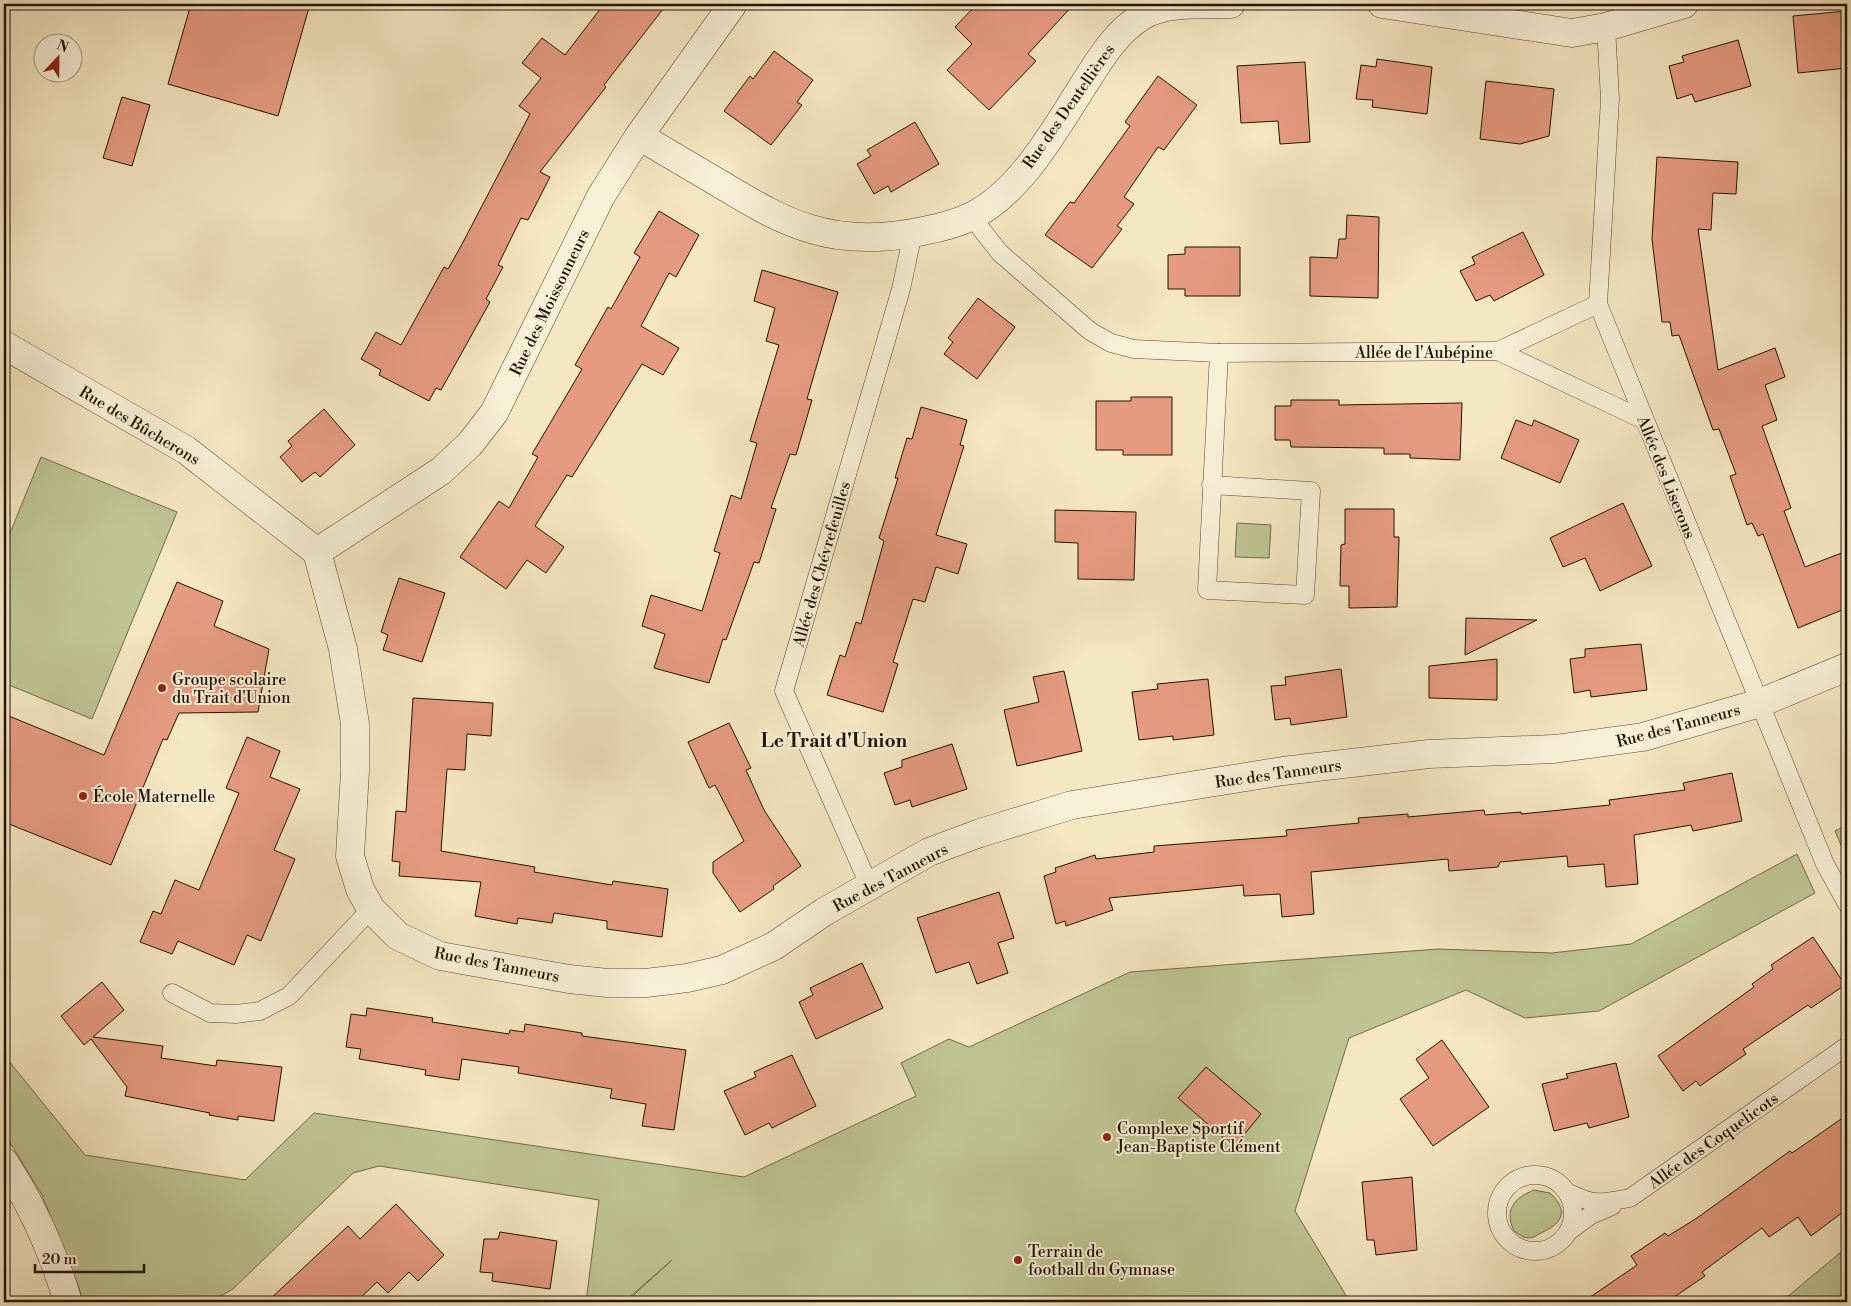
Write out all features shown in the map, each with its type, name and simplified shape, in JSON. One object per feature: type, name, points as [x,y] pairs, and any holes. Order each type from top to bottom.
[{"type":"street","name":"Rue des Moissonneurs","points":[[316,552],[440,471],[470,444],[494,413],[601,196],[639,136],[733,4]]},
{"type":"street","name":"Rue des Dentellières","points":[[639,136],[775,216],[812,230],[846,236],[880,236],[913,233],[942,227],[971,216],[1004,193],[1034,160],[1103,55],[1120,33],[1144,15],[1172,6],[1231,4]]},
{"type":"street","points":[[1382,4],[1572,33],[1606,27],[1684,4]]},
{"type":"street","name":"Rue des Bûcherons","points":[[4,344],[186,450],[316,552]]},
{"type":"street","name":"Rue des Tanneurs","points":[[316,552],[343,649],[355,724],[355,770],[350,856],[360,889],[371,910],[398,936],[440,956],[608,983],[646,983],[687,978],[722,970],[774,946],[824,912],[929,852],[980,833],[1072,804],[1283,771],[1429,754],[1545,750],[1604,744],[1651,735],[1760,703],[1847,667]]},
{"type":"street","points":[[4,1162],[22,1189],[55,1258],[68,1302]]},
{"type":"lane","name":"Allée des Liserons","points":[[1606,27],[1610,99],[1598,304],[1825,864],[1847,904]]},
{"type":"lane","name":"Allée de l'Aubépine","points":[[971,216],[1000,253],[1090,331],[1111,343],[1134,349],[1220,353],[1498,351],[1644,420]]},
{"type":"lane","name":"Allée des Chévrefeuilles","points":[[869,885],[784,691],[901,289],[913,233]]},
{"type":"lane","points":[[1498,351],[1598,304]]},
{"type":"lane","points":[[1211,485],[1311,491],[1305,595],[1207,590],[1211,485],[1220,353]]},
{"type":"lane","points":[[172,993],[210,1013],[236,1014],[260,1011],[289,996],[371,910]]},
{"type":"lane","name":"Allée des Coquelicots","points":[[1630,1198],[1600,1203],[1588,1202],[1569,1194],[1561,1184],[1550,1177],[1538,1174],[1526,1175],[1514,1180],[1505,1189],[1499,1199],[1496,1211],[1498,1224],[1504,1235],[1513,1245],[1525,1250],[1538,1252],[1550,1248],[1561,1242],[1570,1231],[1591,1215],[1630,1198],[1847,1046]]},
{"type":"lane","points":[[1569,1194],[1573,1206],[1570,1231]]},
{"type":"green space","points":[[41,457],[177,512],[92,719],[4,683],[4,548]]},
{"type":"green space","points":[[1237,523],[1271,525],[1269,558],[1235,557]]},
{"type":"green space","points":[[1847,825],[1847,859],[1835,831]]},
{"type":"green space","points":[[1797,854],[1815,893],[1599,1011],[1525,1018],[1466,990],[1349,1038],[1295,1211],[1350,1302],[626,1302],[672,1260],[624,1302],[586,1302],[599,1200],[379,1166],[353,1173],[233,1289],[210,1302],[83,1302],[42,1195],[4,1133],[4,1055],[85,1155],[245,1180],[314,1113],[744,1177],[916,1096],[901,1063],[949,1039],[969,1047],[1130,972],[1438,949],[1552,953],[1631,944]]},
{"type":"green space","points":[[1534,1190],[1550,1193],[1559,1205],[1561,1215],[1559,1220],[1550,1228],[1534,1237],[1527,1238],[1514,1231],[1510,1217],[1516,1201]]},
{"type":"green space","points":[[1847,1247],[1847,1302],[1781,1302]]},
{"type":"building","points":[[191,4],[310,4],[278,116],[168,84]]},
{"type":"building","points":[[604,4],[667,4],[540,172],[550,177],[528,220],[521,218],[498,265],[503,267],[486,299],[490,302],[441,390],[436,388],[429,401],[379,375],[381,370],[361,359],[376,332],[401,345],[444,267],[448,269],[461,246],[530,114],[519,106],[541,78],[522,63],[542,38],[565,55]]},
{"type":"building","points":[[977,4],[1074,4],[1028,54],[1036,61],[989,110],[947,70],[972,44],[955,27]]},
{"type":"building","points":[[1847,11],[1847,68],[1798,73],[1793,16]]},
{"type":"building","points":[[1738,40],[1751,86],[1695,102],[1692,94],[1677,99],[1669,66],[1684,62],[1682,56]]},
{"type":"building","points":[[774,51],[813,80],[797,102],[802,105],[771,145],[724,111],[750,76],[753,79]]},
{"type":"building","points":[[1377,59],[1432,67],[1427,114],[1372,107],[1373,100],[1356,99],[1361,65],[1376,67]]},
{"type":"building","points":[[1305,62],[1310,142],[1280,144],[1278,121],[1241,123],[1237,66]]},
{"type":"building","points":[[1158,76],[1197,105],[1164,150],[1158,147],[1124,197],[1134,204],[1117,226],[1122,229],[1092,268],[1045,235],[1070,202],[1074,203],[1130,126],[1125,122]]},
{"type":"building","points":[[1486,81],[1554,89],[1549,136],[1520,144],[1480,139]]},
{"type":"building","points":[[122,97],[150,105],[132,166],[103,158]]},
{"type":"building","points":[[915,122],[939,164],[891,192],[888,186],[874,194],[857,164],[871,156],[867,150]]},
{"type":"building","points":[[1657,157],[1738,162],[1736,194],[1713,193],[1711,230],[1698,229],[1718,370],[1775,348],[1785,377],[1765,385],[1777,420],[1762,426],[1791,508],[1784,511],[1805,567],[1847,551],[1847,608],[1798,628],[1763,534],[1758,536],[1752,523],[1747,525],[1730,476],[1736,474],[1719,429],[1713,430],[1679,335],[1672,336],[1670,322],[1662,322],[1652,239]]},
{"type":"building","points":[[659,211],[699,235],[676,277],[669,273],[641,326],[679,348],[663,375],[642,364],[572,477],[567,475],[535,526],[564,547],[546,573],[527,560],[506,589],[460,557],[499,501],[509,508],[538,457],[532,454],[582,369],[575,365],[608,307],[611,309],[640,257],[634,253]]},
{"type":"building","points":[[1347,215],[1379,217],[1378,298],[1310,296],[1310,257],[1337,258],[1339,239],[1346,239]]},
{"type":"building","points":[[1523,232],[1544,275],[1494,301],[1490,295],[1476,301],[1460,271],[1475,264],[1472,257]]},
{"type":"building","points":[[1185,247],[1240,247],[1240,296],[1185,296],[1185,289],[1168,289],[1168,255],[1185,254]]},
{"type":"building","points":[[762,270],[838,292],[807,399],[812,400],[796,455],[790,454],[771,508],[776,509],[759,563],[754,562],[726,640],[723,639],[709,683],[654,668],[665,634],[642,626],[651,595],[702,611],[720,553],[714,551],[731,495],[741,499],[757,443],[750,441],[779,345],[766,341],[775,308],[754,301]]},
{"type":"building","points":[[978,298],[1015,327],[977,379],[944,354],[953,342],[948,338]]},
{"type":"building","points":[[1131,397],[1172,397],[1172,455],[1123,455],[1123,450],[1096,450],[1096,401],[1131,401]]},
{"type":"building","points":[[1291,400],[1339,400],[1339,405],[1462,403],[1460,460],[1410,458],[1410,454],[1384,454],[1384,448],[1291,447],[1290,440],[1275,440],[1275,406],[1291,406]]},
{"type":"building","points":[[921,407],[967,420],[960,445],[964,446],[936,535],[967,544],[958,574],[936,567],[925,602],[913,599],[893,662],[898,664],[883,712],[827,695],[840,655],[845,657],[856,622],[861,624],[884,541],[879,538],[898,478],[895,478],[907,438],[912,439]]},
{"type":"building","points":[[324,409],[355,445],[320,477],[315,472],[302,482],[280,457],[292,446],[288,441]]},
{"type":"building","points":[[1516,420],[1532,426],[1534,420],[1579,440],[1560,483],[1501,458]]},
{"type":"building","points":[[1623,503],[1652,566],[1600,591],[1585,558],[1563,567],[1550,538]]},
{"type":"building","points":[[1345,509],[1394,509],[1394,537],[1399,537],[1397,607],[1349,608],[1349,586],[1340,586],[1341,545],[1345,544]]},
{"type":"building","points":[[1055,510],[1136,512],[1134,580],[1078,579],[1078,543],[1055,542]]},
{"type":"building","points":[[399,578],[445,593],[422,662],[383,650],[388,635],[381,632]]},
{"type":"building","points":[[177,582],[223,601],[214,626],[269,649],[258,712],[179,713],[167,740],[163,739],[111,865],[4,822],[4,714],[104,755]]},
{"type":"building","points":[[1466,618],[1537,620],[1465,655]]},
{"type":"building","points":[[1641,644],[1647,690],[1591,697],[1590,690],[1574,693],[1570,659],[1585,657],[1585,649]]},
{"type":"building","points":[[1497,659],[1497,700],[1429,698],[1429,666]]},
{"type":"building","points":[[1341,669],[1347,717],[1291,725],[1290,718],[1275,720],[1271,686],[1286,685],[1285,677]]},
{"type":"building","points":[[1064,671],[1082,751],[1017,766],[1004,710],[1039,702],[1033,677]]},
{"type":"building","points":[[1208,679],[1214,735],[1173,740],[1173,736],[1139,740],[1132,692],[1158,689],[1157,684]]},
{"type":"building","points":[[413,698],[493,703],[491,736],[467,734],[465,770],[447,769],[441,851],[535,867],[534,872],[612,885],[613,881],[668,889],[662,937],[607,929],[607,921],[554,913],[552,923],[518,918],[517,924],[475,916],[481,882],[399,876],[400,862],[392,861],[396,811],[406,812]]},
{"type":"building","points":[[729,723],[751,768],[746,770],[764,810],[801,866],[773,886],[774,889],[740,912],[713,873],[713,862],[744,841],[715,785],[709,788],[688,742]]},
{"type":"building","points":[[247,737],[280,751],[270,777],[300,789],[274,850],[295,859],[261,941],[247,935],[234,965],[178,941],[172,954],[140,942],[153,911],[161,914],[175,880],[199,890],[239,793],[226,788]]},
{"type":"building","points":[[952,744],[967,789],[912,807],[910,800],[895,805],[884,773],[902,767],[902,760]]},
{"type":"building","points":[[1732,773],[1742,821],[1693,831],[1691,825],[1634,835],[1638,884],[1606,887],[1604,864],[1568,867],[1567,856],[1500,862],[1498,867],[1449,871],[1448,859],[1311,872],[1314,914],[1282,917],[1280,894],[1244,896],[1243,885],[1109,898],[1113,910],[1066,926],[1065,921],[1056,924],[1044,876],[1056,872],[1055,868],[1095,855],[1096,859],[1154,852],[1154,846],[1287,836],[1286,830],[1359,823],[1358,818],[1408,814],[1408,817],[1484,810],[1485,815],[1521,812],[1521,814],[1610,805],[1609,800],[1685,790],[1683,783]]},
{"type":"building","points":[[999,892],[1014,938],[998,943],[1008,973],[977,984],[969,962],[936,973],[917,918]]},
{"type":"building","points":[[1813,937],[1845,985],[1811,1008],[1808,1005],[1743,1049],[1746,1054],[1700,1086],[1696,1081],[1683,1091],[1658,1056],[1754,987],[1752,984],[1773,969],[1771,965]]},
{"type":"building","points":[[862,963],[883,1008],[816,1039],[799,1002],[813,995],[810,988]]},
{"type":"building","points":[[102,982],[124,1010],[93,1037],[163,1046],[161,1058],[216,1066],[217,1060],[282,1067],[274,1121],[238,1116],[238,1120],[125,1096],[127,1087],[91,1039],[84,1045],[61,1016]]},
{"type":"building","points":[[367,1008],[433,1018],[432,1022],[509,1034],[510,1030],[524,1032],[525,1024],[582,1033],[582,1036],[686,1050],[674,1130],[642,1126],[646,1104],[610,1098],[612,1089],[518,1073],[519,1067],[462,1059],[459,1080],[425,1075],[426,1070],[359,1059],[361,1049],[346,1047],[351,1014],[366,1016]]},
{"type":"building","points":[[1442,1040],[1489,1107],[1433,1146],[1400,1099],[1429,1078],[1416,1059]]},
{"type":"building","points":[[792,1055],[816,1106],[772,1128],[769,1123],[745,1135],[724,1091],[756,1077],[754,1072]]},
{"type":"building","points":[[1616,1063],[1629,1117],[1589,1128],[1587,1123],[1554,1131],[1542,1084],[1568,1078],[1566,1074]]},
{"type":"building","points":[[1206,1067],[1261,1114],[1234,1147],[1178,1098]]},
{"type":"building","points":[[1847,1115],[1847,1209],[1811,1236],[1798,1217],[1769,1237],[1762,1228],[1702,1272],[1705,1276],[1667,1302],[1583,1302],[1637,1265],[1631,1256],[1665,1233],[1668,1236],[1697,1218],[1790,1151],[1792,1153]]},
{"type":"building","points":[[1412,1177],[1417,1250],[1376,1255],[1374,1240],[1367,1240],[1362,1182]]},
{"type":"building","points":[[396,1204],[444,1255],[418,1281],[409,1272],[388,1293],[377,1282],[356,1302],[267,1302],[348,1226],[360,1239]]},
{"type":"building","points":[[500,1232],[557,1241],[550,1289],[492,1281],[493,1273],[480,1272],[484,1239],[498,1239]]},
{"type":"place","name":"Groupe scolaire du Trait d'Union","points":[[162,688]]},
{"type":"place","name":"École Maternelle","points":[[83,796]]},
{"type":"place","name":"Complexe Sportif Jean-Baptiste Clément","points":[[1107,1137]]},
{"type":"place","name":"Terrain de football du Gymnase","points":[[1018,1260]]},
{"type":"district","name":"Le Trait d'Union","points":[[834,740]]}]
